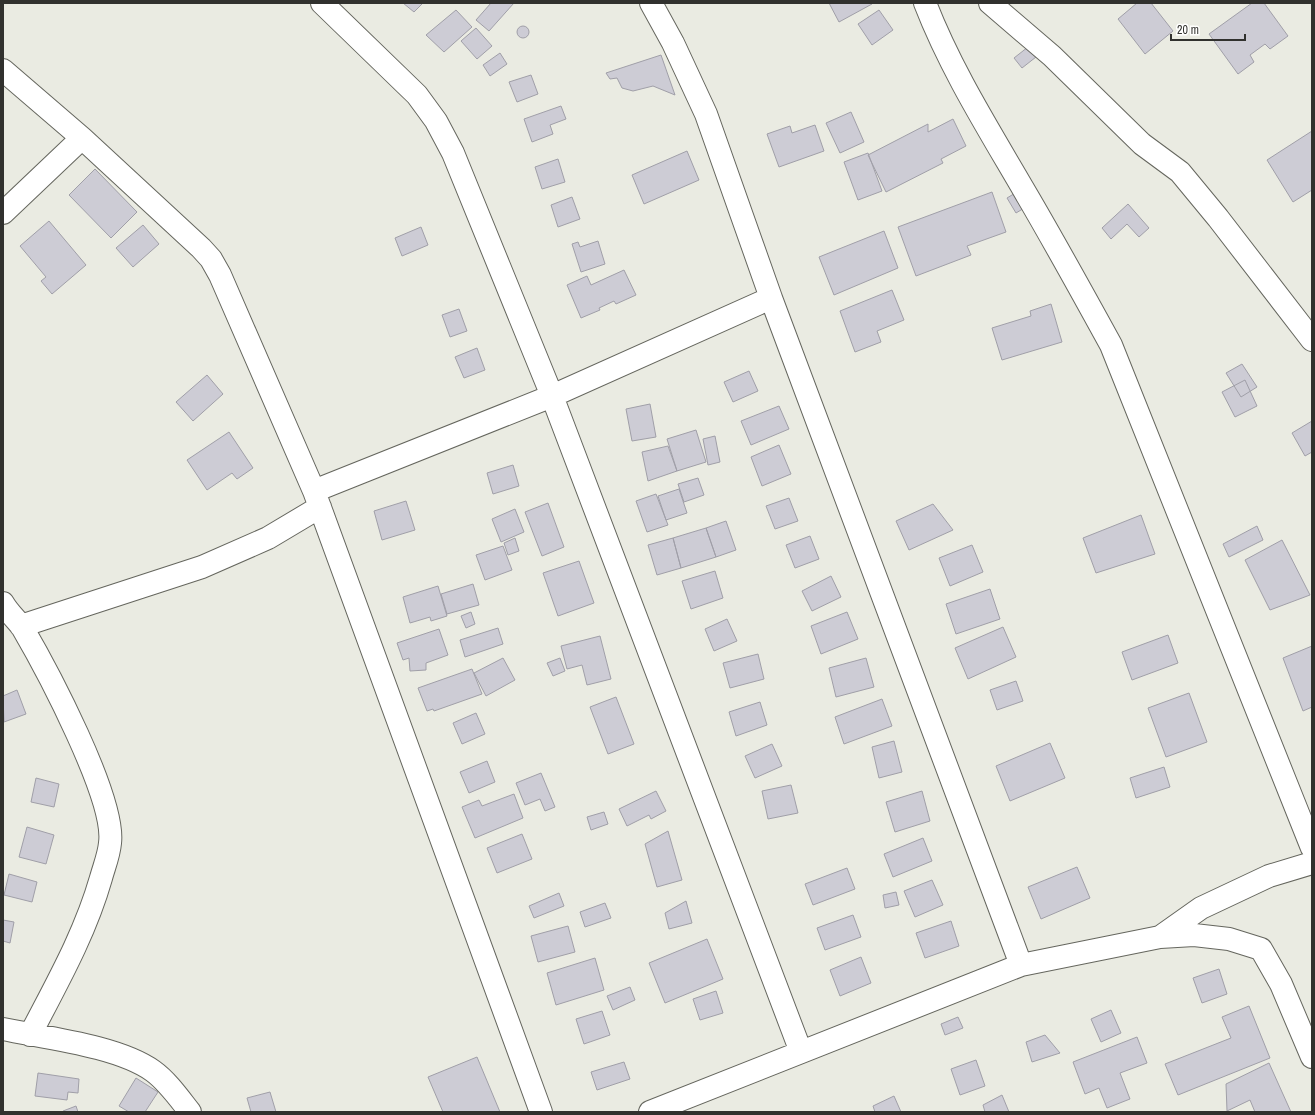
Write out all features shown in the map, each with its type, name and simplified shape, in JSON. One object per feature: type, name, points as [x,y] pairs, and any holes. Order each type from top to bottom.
[{"type":"street","points":[[322,3],[417,95],[436,121],[453,153],[552,396],[801,1052]]},
{"type":"street","points":[[651,3],[673,43],[706,114],[772,298],[1021,965]]},
{"type":"street","points":[[925,3],[948,57],[970,99],[1070,268],[1111,345],[1312,848]]},
{"type":"street","points":[[990,3],[1052,56],[1142,144],[1180,172],[1246,252],[1312,340]]},
{"type":"street","points":[[3,70],[82,138],[211,259],[220,275],[317,499],[541,1112]]},
{"type":"street","points":[[3,212],[82,138]]},
{"type":"street","points":[[21,626],[209,564],[268,538],[317,499],[772,298]]},
{"type":"street","points":[[4,609],[21,626],[56,691],[100,789],[110,825],[110,843],[105,864],[79,941],[30,1034]]},
{"type":"street","points":[[1160,937],[1201,908],[1269,876],[1312,863]]},
{"type":"street","points":[[650,1112],[1021,965],[1160,937],[1194,935],[1229,939],[1261,949],[1281,984],[1312,1057]]},
{"type":"street","points":[[3,1029],[117,1053],[153,1071],[179,1098],[190,1112]]},
{"type":"building","points":[[403,3],[423,3],[414,12]]},
{"type":"building","points":[[491,3],[514,3],[489,31],[476,20]]},
{"type":"building","points":[[829,3],[871,3],[872,4],[839,22]]},
{"type":"building","points":[[1137,3],[1151,3],[1173,31],[1145,54],[1118,19]]},
{"type":"building","points":[[1252,3],[1264,3],[1288,36],[1270,49],[1265,44],[1250,55],[1254,62],[1238,74],[1209,34]]},
{"type":"building","points":[[456,10],[472,27],[444,52],[426,35]]},
{"type":"building","points":[[879,10],[893,30],[872,45],[858,24]]},
{"type":"building","points":[[525,26],[528,27],[528,37],[521,38],[518,37],[517,30],[518,27]]},
{"type":"building","points":[[476,28],[492,46],[477,59],[461,41]]},
{"type":"building","points":[[1028,47],[1036,57],[1022,68],[1014,58]]},
{"type":"building","points":[[500,53],[507,64],[490,76],[483,65]]},
{"type":"building","points":[[661,55],[675,95],[653,86],[633,91],[622,88],[617,78],[610,79],[606,73]]},
{"type":"building","points":[[531,75],[538,94],[517,102],[509,82]]},
{"type":"building","points":[[561,106],[566,119],[550,125],[553,134],[532,142],[524,119]]},
{"type":"building","points":[[851,112],[864,142],[840,153],[826,123]]},
{"type":"building","points":[[953,119],[966,146],[941,159],[943,163],[886,192],[868,155],[928,124],[928,132]]},
{"type":"building","points":[[815,125],[824,151],[779,167],[767,134],[790,126],[792,133]]},
{"type":"building","points":[[1312,131],[1312,190],[1293,202],[1267,160]]},
{"type":"building","points":[[687,151],[699,180],[644,204],[632,175]]},
{"type":"building","points":[[868,153],[882,191],[858,200],[844,162]]},
{"type":"building","points":[[558,159],[565,182],[542,189],[535,167]]},
{"type":"building","points":[[95,169],[137,212],[111,238],[69,195]]},
{"type":"building","points":[[992,192],[1006,232],[967,246],[971,255],[916,276],[898,227]]},
{"type":"building","points":[[1017,192],[1026,207],[1016,213],[1007,198]]},
{"type":"building","points":[[572,197],[580,219],[558,227],[551,205]]},
{"type":"building","points":[[1128,204],[1149,228],[1139,237],[1127,224],[1111,239],[1102,228]]},
{"type":"building","points":[[49,221],[86,265],[52,294],[41,281],[46,277],[20,246]]},
{"type":"building","points":[[143,225],[159,244],[133,267],[116,248]]},
{"type":"building","points":[[421,227],[428,245],[402,256],[395,238]]},
{"type":"building","points":[[884,231],[898,268],[834,295],[819,257]]},
{"type":"building","points":[[598,241],[605,264],[581,272],[572,244],[578,242],[580,247]]},
{"type":"building","points":[[624,270],[636,295],[616,304],[614,301],[599,308],[600,310],[581,318],[567,285],[587,276],[591,285]]},
{"type":"building","points":[[892,290],[904,320],[877,331],[881,342],[855,352],[840,311]]},
{"type":"building","points":[[1051,304],[1062,342],[1002,360],[992,328],[1031,316],[1030,311]]},
{"type":"building","points":[[459,309],[467,331],[450,337],[442,315]]},
{"type":"building","points":[[477,348],[485,370],[464,378],[455,357]]},
{"type":"building","points":[[1242,364],[1257,387],[1241,397],[1226,373]]},
{"type":"building","points":[[749,371],[758,391],[733,402],[724,382]]},
{"type":"building","points":[[207,375],[223,394],[193,421],[176,402]]},
{"type":"building","points":[[1245,380],[1257,406],[1235,417],[1222,392]]},
{"type":"building","points":[[650,404],[656,437],[632,441],[626,409]]},
{"type":"building","points":[[779,406],[789,429],[751,445],[741,421]]},
{"type":"building","points":[[1312,421],[1312,452],[1305,456],[1292,433]]},
{"type":"building","points":[[696,430],[706,462],[677,471],[667,439]]},
{"type":"building","points":[[229,432],[253,468],[237,479],[232,473],[207,490],[187,460]]},
{"type":"building","points":[[715,436],[720,462],[708,465],[703,439]]},
{"type":"building","points":[[779,445],[791,474],[762,486],[751,457]]},
{"type":"building","points":[[668,446],[677,471],[648,481],[642,452]]},
{"type":"building","points":[[513,465],[519,486],[493,494],[487,473]]},
{"type":"building","points":[[698,478],[704,495],[684,502],[678,484]]},
{"type":"building","points":[[679,489],[687,513],[666,520],[658,496]]},
{"type":"building","points":[[656,494],[668,525],[647,532],[636,501]]},
{"type":"building","points":[[789,498],[798,521],[775,529],[766,506]]},
{"type":"building","points":[[406,501],[415,530],[382,540],[374,511]]},
{"type":"building","points":[[548,503],[564,547],[542,556],[525,512]]},
{"type":"building","points":[[933,504],[953,530],[909,550],[896,521]]},
{"type":"building","points":[[515,509],[524,532],[501,542],[492,519]]},
{"type":"building","points":[[1141,515],[1155,554],[1096,573],[1083,538]]},
{"type":"building","points":[[726,521],[736,550],[716,557],[706,528]]},
{"type":"building","points":[[1257,526],[1263,540],[1229,557],[1223,544]]},
{"type":"building","points":[[706,528],[716,557],[681,568],[673,538]]},
{"type":"building","points":[[810,536],[819,559],[795,568],[786,545]]},
{"type":"building","points":[[515,538],[519,551],[508,555],[504,543]]},
{"type":"building","points":[[673,538],[681,568],[657,575],[648,545]]},
{"type":"building","points":[[1282,540],[1310,595],[1270,610],[1245,560]]},
{"type":"building","points":[[972,545],[983,572],[950,586],[939,558]]},
{"type":"building","points":[[503,546],[512,570],[485,580],[476,555]]},
{"type":"building","points":[[579,561],[594,603],[558,616],[543,573]]},
{"type":"building","points":[[715,571],[723,598],[691,609],[682,581]]},
{"type":"building","points":[[831,576],[841,597],[812,611],[802,591]]},
{"type":"building","points":[[473,584],[479,605],[447,614],[441,594]]},
{"type":"building","points":[[438,586],[447,616],[431,621],[430,617],[410,623],[403,597]]},
{"type":"building","points":[[990,589],[1000,619],[956,634],[946,604]]},
{"type":"building","points":[[471,612],[475,624],[466,628],[461,616]]},
{"type":"building","points":[[847,612],[858,639],[821,654],[811,626]]},
{"type":"building","points":[[727,619],[737,641],[714,651],[705,629]]},
{"type":"building","points":[[1003,627],[1016,657],[968,679],[955,648]]},
{"type":"building","points":[[498,628],[503,644],[465,657],[460,640]]},
{"type":"building","points":[[439,629],[448,655],[426,663],[426,670],[410,671],[409,658],[403,660],[397,643]]},
{"type":"building","points":[[1168,635],[1178,663],[1132,680],[1122,652]]},
{"type":"building","points":[[600,636],[611,679],[587,685],[582,665],[567,669],[561,646]]},
{"type":"building","points":[[1312,646],[1312,707],[1303,711],[1283,658]]},
{"type":"building","points":[[758,654],[764,679],[730,688],[723,663]]},
{"type":"building","points":[[503,658],[515,680],[486,696],[474,673]]},
{"type":"building","points":[[560,658],[565,671],[553,676],[547,663]]},
{"type":"building","points":[[866,658],[874,687],[836,697],[829,668]]},
{"type":"building","points":[[472,669],[482,694],[434,711],[433,709],[427,711],[418,688]]},
{"type":"building","points":[[1016,681],[1023,701],[997,710],[990,690]]},
{"type":"building","points":[[17,690],[26,714],[4,722],[3,696]]},
{"type":"building","points":[[1189,693],[1207,742],[1166,757],[1148,708]]},
{"type":"building","points":[[616,697],[634,744],[608,754],[590,707]]},
{"type":"building","points":[[882,699],[892,726],[844,744],[835,717]]},
{"type":"building","points":[[760,702],[767,725],[736,736],[729,712]]},
{"type":"building","points":[[476,713],[485,734],[462,744],[453,723]]},
{"type":"building","points":[[894,741],[902,772],[879,778],[872,747]]},
{"type":"building","points":[[1050,743],[1065,778],[1010,801],[996,766]]},
{"type":"building","points":[[772,744],[782,766],[755,778],[745,756]]},
{"type":"building","points":[[487,761],[495,782],[469,793],[460,772]]},
{"type":"building","points":[[1164,767],[1170,787],[1136,798],[1130,778]]},
{"type":"building","points":[[541,773],[555,807],[545,811],[540,799],[525,805],[516,783]]},
{"type":"building","points":[[36,778],[59,784],[54,807],[31,802]]},
{"type":"building","points":[[791,785],[798,813],[768,819],[762,791]]},
{"type":"building","points":[[656,791],[666,811],[651,819],[649,815],[627,826],[619,809]]},
{"type":"building","points":[[922,791],[930,821],[895,832],[886,802]]},
{"type":"building","points":[[514,794],[523,818],[475,838],[462,807],[479,800],[482,806]]},
{"type":"building","points":[[604,812],[608,824],[591,830],[587,817]]},
{"type":"building","points":[[27,827],[54,835],[46,864],[19,857]]},
{"type":"building","points":[[668,831],[682,880],[657,887],[645,844]]},
{"type":"building","points":[[522,834],[532,859],[497,873],[487,848]]},
{"type":"building","points":[[923,838],[932,861],[893,877],[884,854]]},
{"type":"building","points":[[1077,867],[1090,898],[1041,919],[1028,887]]},
{"type":"building","points":[[847,868],[855,889],[813,905],[805,884]]},
{"type":"building","points":[[9,874],[37,882],[32,902],[4,895]]},
{"type":"building","points":[[932,880],[943,905],[915,917],[904,891]]},
{"type":"building","points":[[896,892],[899,905],[885,908],[883,895]]},
{"type":"building","points":[[559,893],[564,906],[534,918],[529,906]]},
{"type":"building","points":[[686,901],[692,923],[669,929],[665,913]]},
{"type":"building","points":[[605,903],[611,918],[585,927],[580,912]]},
{"type":"building","points":[[853,915],[861,937],[825,950],[817,928]]},
{"type":"building","points":[[3,920],[14,922],[10,943],[3,941]]},
{"type":"building","points":[[951,921],[959,946],[925,958],[916,933]]},
{"type":"building","points":[[568,926],[575,952],[538,962],[531,936]]},
{"type":"building","points":[[707,939],[723,979],[665,1003],[649,963]]},
{"type":"building","points":[[861,957],[871,983],[840,996],[830,970]]},
{"type":"building","points":[[595,958],[604,990],[556,1005],[547,973]]},
{"type":"building","points":[[1219,969],[1227,994],[1202,1003],[1193,978]]},
{"type":"building","points":[[630,987],[635,1000],[613,1010],[607,996]]},
{"type":"building","points":[[716,991],[723,1013],[700,1020],[693,999]]},
{"type":"building","points":[[1249,1006],[1270,1058],[1178,1095],[1165,1064],[1231,1038],[1222,1017]]},
{"type":"building","points":[[1111,1010],[1121,1033],[1101,1042],[1091,1019]]},
{"type":"building","points":[[602,1011],[610,1035],[584,1044],[576,1019]]},
{"type":"building","points":[[958,1017],[963,1028],[945,1035],[941,1024]]},
{"type":"building","points":[[1045,1035],[1060,1053],[1032,1062],[1026,1042]]},
{"type":"building","points":[[1137,1037],[1147,1063],[1120,1073],[1130,1099],[1107,1108],[1099,1088],[1085,1094],[1073,1062]]},
{"type":"building","points":[[477,1057],[500,1112],[443,1112],[428,1077]]},
{"type":"building","points":[[976,1060],[985,1086],[960,1095],[951,1069]]},
{"type":"building","points":[[624,1062],[630,1079],[597,1090],[591,1072]]},
{"type":"building","points":[[1269,1063],[1291,1112],[1255,1112],[1250,1100],[1227,1111],[1226,1084]]},
{"type":"building","points":[[38,1073],[79,1079],[78,1093],[68,1092],[67,1100],[35,1096]]},
{"type":"building","points":[[136,1078],[158,1092],[145,1112],[129,1112],[119,1106]]},
{"type":"building","points":[[270,1092],[276,1112],[251,1112],[247,1098]]},
{"type":"building","points":[[1002,1095],[1009,1112],[985,1112],[983,1105]]},
{"type":"building","points":[[894,1096],[901,1112],[875,1112],[873,1106]]},
{"type":"building","points":[[76,1106],[78,1112],[63,1112],[63,1111]]}]
